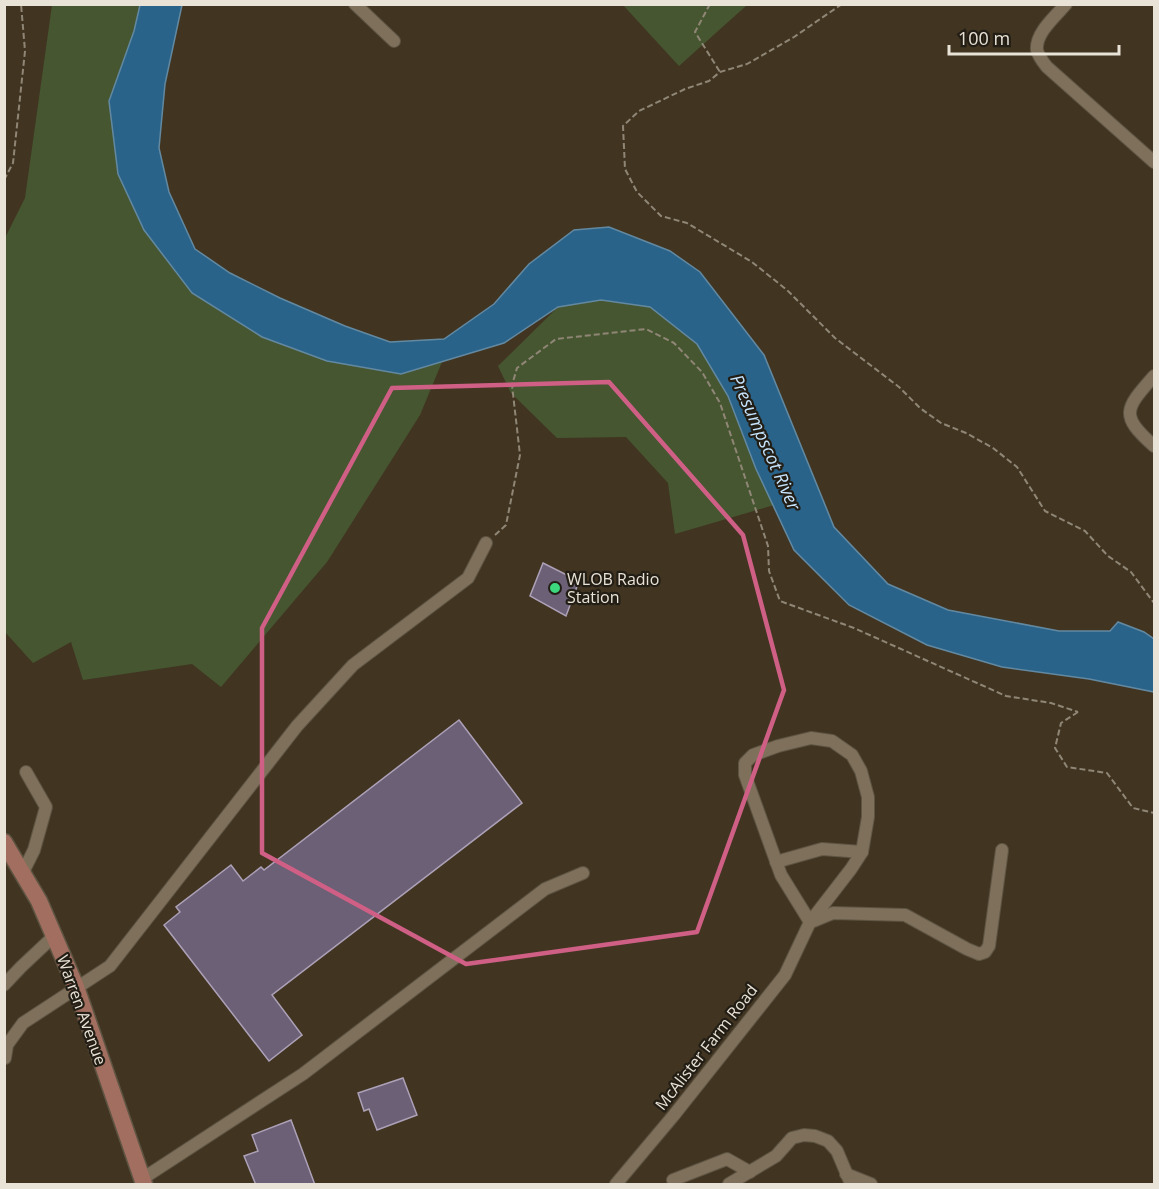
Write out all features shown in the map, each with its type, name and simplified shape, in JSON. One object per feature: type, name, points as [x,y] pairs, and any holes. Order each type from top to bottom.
[{"type":"main road","name":"Warren Avenue","points":[[6,850],[23,872],[39,901],[76,987],[143,1182]]},
{"type":"street","points":[[355,4],[394,41]]},
{"type":"street","points":[[1066,4],[1045,28],[1037,48],[1039,55],[1047,67],[1155,162]]},
{"type":"street","points":[[1155,376],[1130,405],[1129,415],[1133,425],[1155,446]]},
{"type":"street","points":[[5,1058],[7,1045],[23,1023],[110,966],[313,708],[353,665],[468,578],[486,543]]},
{"type":"street","points":[[776,862],[822,849],[862,852],[868,817],[868,797],[861,771],[852,755],[832,741],[811,738],[753,755],[744,763],[744,775],[776,862],[781,875],[810,922],[833,913],[905,915],[967,949],[979,954],[985,952],[989,946],[1002,850]]},
{"type":"street","points":[[23,872],[34,850],[46,807],[26,772]]},
{"type":"street","name":"McAlister Farm Road","points":[[616,1185],[785,975],[810,922],[862,852]]},
{"type":"street","points":[[143,1182],[260,1100],[303,1074],[545,889],[583,873]]},
{"type":"street","points":[[4,985],[54,936]]},
{"type":"street","points":[[729,1185],[776,1156],[792,1138],[804,1135],[815,1136],[828,1142],[837,1151],[848,1179],[871,1185]]},
{"type":"street","points":[[673,1180],[727,1159],[750,1172]]},
{"type":"path","points":[[4,180],[13,163],[25,51],[21,4]]},
{"type":"path","points":[[710,4],[695,32],[720,72]]},
{"type":"path","points":[[842,4],[794,37],[747,64],[720,72],[709,81],[685,89],[639,111],[623,126],[626,169],[637,192],[661,216],[687,223],[752,262],[787,290],[835,338],[899,387],[927,413],[941,423],[966,433],[993,448],[1017,467],[1045,511],[1085,531],[1108,556],[1131,572],[1155,603]]},
{"type":"path","points":[[486,543],[506,525],[520,455],[512,385],[517,368],[556,339],[646,329],[674,343],[702,372],[720,403],[768,546],[769,572],[780,601],[854,628],[1006,696],[1051,703],[1078,712],[1061,723],[1056,748],[1067,767],[1107,773],[1133,808],[1155,813]]},
{"type":"highlighted area","points":[[609,382],[743,535],[784,690],[697,932],[466,964],[262,853],[262,628],[392,388]]},
{"type":"green space","points":[[52,5],[140,5],[134,31],[144,230],[401,374],[442,362],[420,415],[327,562],[221,687],[192,664],[83,680],[71,642],[33,663],[5,632],[4,240],[25,198]]},
{"type":"green space","points":[[623,5],[747,5],[679,66]]},
{"type":"green space","points":[[601,300],[650,307],[697,344],[728,396],[756,469],[774,505],[675,534],[668,483],[626,437],[557,438],[511,393],[498,366],[558,307]]},
{"type":"water","name":"Presumpscot River","points":[[140,5],[182,5],[165,84],[159,148],[169,192],[195,249],[230,273],[280,298],[345,326],[390,342],[444,339],[494,304],[529,264],[574,230],[609,227],[670,251],[700,272],[764,355],[834,527],[888,584],[948,610],[1059,631],[1110,631],[1118,622],[1144,632],[1154,639],[1154,692],[1089,679],[1002,667],[927,645],[849,605],[794,550],[756,469],[728,396],[697,344],[650,307],[601,300],[558,307],[504,343],[401,374],[327,361],[262,337],[192,293],[144,230],[118,174],[109,101],[134,31]]},
{"type":"building","name":"WLOB Radio Station","points":[[543,563],[579,581],[566,616],[530,596]]},
{"type":"building","points":[[459,720],[522,803],[272,995],[302,1035],[269,1061],[164,925],[180,912],[176,907],[231,865],[243,881],[261,867],[264,870]]},
{"type":"building","points":[[403,1078],[417,1115],[377,1130],[369,1109],[364,1111],[358,1093]]},
{"type":"building","points":[[291,1120],[315,1185],[256,1185],[244,1156],[258,1151],[252,1135]]},
{"type":"place","name":"WLOB Radio Station","points":[[555,588]]}]
